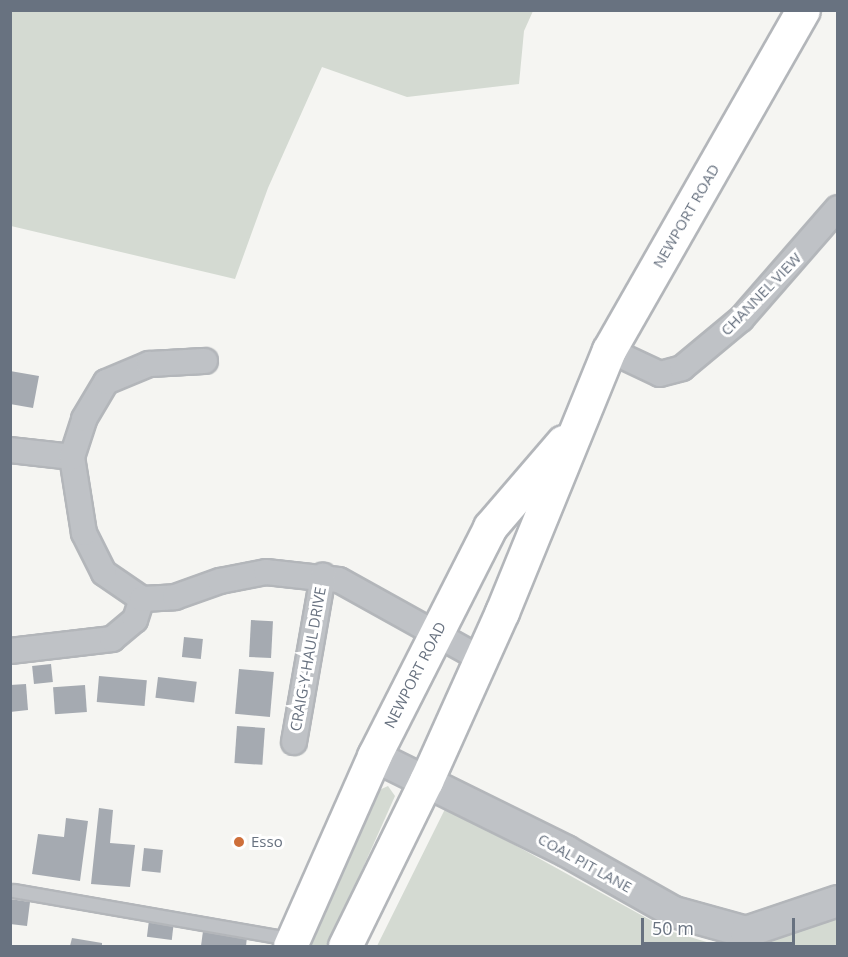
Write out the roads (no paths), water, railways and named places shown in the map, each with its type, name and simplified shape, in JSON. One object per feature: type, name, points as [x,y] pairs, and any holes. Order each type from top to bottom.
[{"type":"main road","name":"NEWPORT ROAD","points":[[345,946],[426,781],[479,658],[540,526],[577,425],[609,350],[803,10]]},
{"type":"main road","name":"NEWPORT ROAD","points":[[291,943],[374,756],[490,527],[577,425]]},
{"type":"street","name":"CHANNEL VIEW","points":[[609,350],[660,374],[682,368],[741,319],[837,207]]},
{"type":"street","points":[[10,651],[112,639],[135,620],[142,599],[104,573],[84,533],[72,457],[84,419],[106,382],[149,364],[205,361]]},
{"type":"street","points":[[10,450],[72,457]]},
{"type":"street","name":"CRAIG-Y-HAUL DRIVE","points":[[142,599],[175,597],[220,581],[267,572],[323,576],[339,580],[479,658]]},
{"type":"street","name":"CRAIG-Y-HAUL DRIVE","points":[[294,742],[323,576]]},
{"type":"street","name":"COAL PIT LANE","points":[[374,756],[566,851],[674,912],[746,932],[837,901]]},
{"type":"lane","points":[[14,891],[291,943]]},
{"type":"place","name":"Esso","points":[[239,842]]}]
